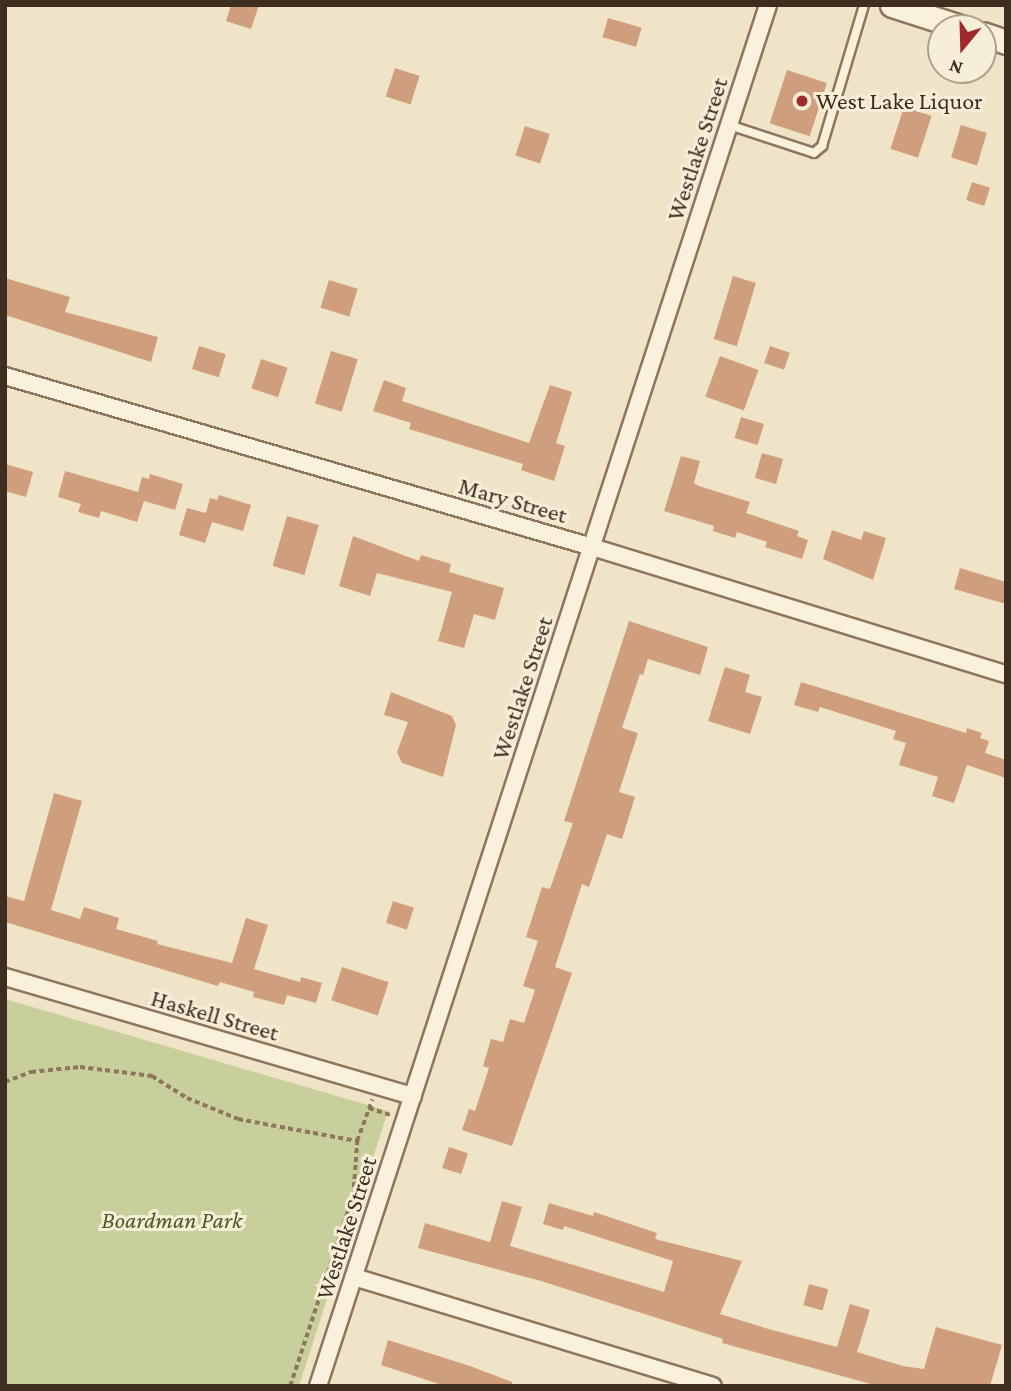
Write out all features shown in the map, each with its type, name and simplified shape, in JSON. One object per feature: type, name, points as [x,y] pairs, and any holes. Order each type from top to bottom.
[{"type":"street","name":"Westlake Street","points":[[318,1386],[768,5]]},
{"type":"street","points":[[892,5],[927,16]]},
{"type":"street","name":"Mary Street","points":[[5,376],[592,547],[1006,674]]},
{"type":"street","name":"Haskell Street","points":[[5,977],[413,1096]]},
{"type":"street","points":[[354,1277],[713,1386]]},
{"type":"lane","points":[[729,125],[814,153],[822,146],[864,5]]},
{"type":"path","points":[[5,1082],[31,1072],[80,1067],[152,1076],[187,1098],[238,1119],[357,1141]]},
{"type":"path","points":[[290,1386],[353,1196],[357,1141],[376,1086]]},
{"type":"green space","name":"Boardman Park","points":[[5,999],[388,1111],[299,1386],[5,1386]]},
{"type":"building","points":[[231,5],[259,5],[251,29],[226,21]]},
{"type":"building","points":[[608,18],[642,28],[636,47],[602,37]]},
{"type":"building","points":[[395,68],[420,76],[410,105],[386,97]]},
{"type":"building","points":[[787,70],[827,83],[810,136],[770,123]]},
{"type":"building","points":[[904,107],[932,116],[918,158],[890,149]]},
{"type":"building","points":[[961,125],[987,133],[977,165],[951,158]]},
{"type":"building","points":[[525,126],[550,134],[540,164],[515,155]]},
{"type":"building","points":[[972,182],[990,188],[984,206],[966,200]]},
{"type":"building","points":[[733,276],[756,283],[737,346],[714,339]]},
{"type":"building","points":[[5,278],[70,297],[65,312],[158,337],[151,362],[5,315]]},
{"type":"building","points":[[329,280],[358,289],[349,317],[321,308]]},
{"type":"building","points":[[199,346],[226,354],[219,377],[192,369]]},
{"type":"building","points":[[770,346],[790,353],[784,370],[764,363]]},
{"type":"building","points":[[331,351],[358,359],[342,412],[315,404]]},
{"type":"building","points":[[720,356],[759,370],[744,410],[705,396]]},
{"type":"building","points":[[261,359],[288,368],[278,397],[251,388]]},
{"type":"building","points":[[384,380],[406,388],[402,401],[529,443],[550,385],[572,392],[556,443],[565,446],[554,481],[521,470],[523,464],[409,429],[411,423],[373,411]]},
{"type":"building","points":[[741,417],[764,424],[758,445],[735,438]]},
{"type":"building","points":[[762,453],[783,459],[776,484],[755,478]]},
{"type":"building","points":[[681,456],[700,461],[694,483],[750,502],[746,513],[799,531],[797,536],[808,540],[802,559],[765,547],[767,542],[737,532],[735,538],[713,531],[714,526],[664,511]]},
{"type":"building","points":[[5,464],[33,472],[26,497],[5,491]]},
{"type":"building","points":[[65,471],[138,492],[142,477],[149,479],[150,474],[183,484],[175,510],[144,501],[137,522],[101,511],[99,518],[78,512],[81,504],[58,497]]},
{"type":"building","points":[[219,495],[251,505],[243,531],[212,522],[205,543],[179,535],[187,508],[206,513],[210,498],[217,500]]},
{"type":"building","points":[[287,516],[319,525],[304,575],[273,566]]},
{"type":"building","points":[[832,530],[861,540],[864,531],[886,538],[873,580],[823,559]]},
{"type":"building","points":[[353,536],[419,561],[421,555],[451,564],[449,572],[504,588],[495,620],[474,614],[464,648],[438,641],[452,592],[377,573],[370,596],[339,586]]},
{"type":"building","points":[[960,568],[1006,582],[1006,604],[954,589]]},
{"type":"building","points":[[629,621],[708,647],[700,675],[648,659],[643,675],[640,674],[622,728],[638,733],[619,792],[635,797],[622,839],[607,834],[589,887],[582,884],[555,967],[572,973],[512,1146],[462,1130],[469,1109],[475,1111],[489,1068],[483,1066],[491,1039],[503,1042],[510,1019],[524,1023],[535,990],[523,986],[538,941],[526,937],[542,887],[550,889],[573,823],[564,821]]},
{"type":"building","points":[[725,667],[750,675],[745,692],[762,697],[750,734],[708,721]]},
{"type":"building","points":[[801,682],[966,733],[967,728],[982,733],[980,738],[989,741],[985,753],[1006,760],[1006,778],[967,765],[954,803],[932,796],[938,777],[899,765],[906,743],[893,739],[896,731],[820,707],[818,712],[794,705]]},
{"type":"building","points":[[391,692],[452,716],[456,725],[443,777],[402,763],[397,752],[408,722],[384,715]]},
{"type":"building","points":[[54,793],[82,801],[51,910],[80,919],[84,907],[119,918],[116,929],[158,941],[157,944],[232,963],[246,918],[268,925],[254,969],[300,982],[301,977],[322,983],[316,1003],[287,995],[284,1005],[253,997],[254,992],[220,982],[218,986],[5,922],[5,896],[24,901]]},
{"type":"building","points":[[393,901],[414,908],[407,930],[386,923]]},
{"type":"building","points":[[342,967],[389,982],[378,1015],[331,1000]]},
{"type":"building","points":[[449,1147],[468,1153],[461,1174],[442,1168]]},
{"type":"building","points":[[502,1201],[522,1207],[510,1246],[664,1292],[673,1261],[564,1226],[563,1230],[543,1224],[549,1203],[593,1216],[594,1212],[657,1233],[655,1239],[742,1261],[720,1314],[772,1330],[837,1347],[850,1304],[870,1310],[857,1352],[903,1366],[924,1369],[936,1327],[1002,1345],[990,1386],[878,1386],[722,1343],[723,1339],[541,1281],[418,1248],[425,1223],[490,1242]]},
{"type":"building","points":[[809,1284],[828,1289],[823,1310],[803,1305]]},
{"type":"building","points":[[388,1340],[470,1366],[512,1382],[512,1386],[445,1386],[381,1365]]},
{"type":"place","name":"West Lake Liquor","points":[[802,101]]}]
